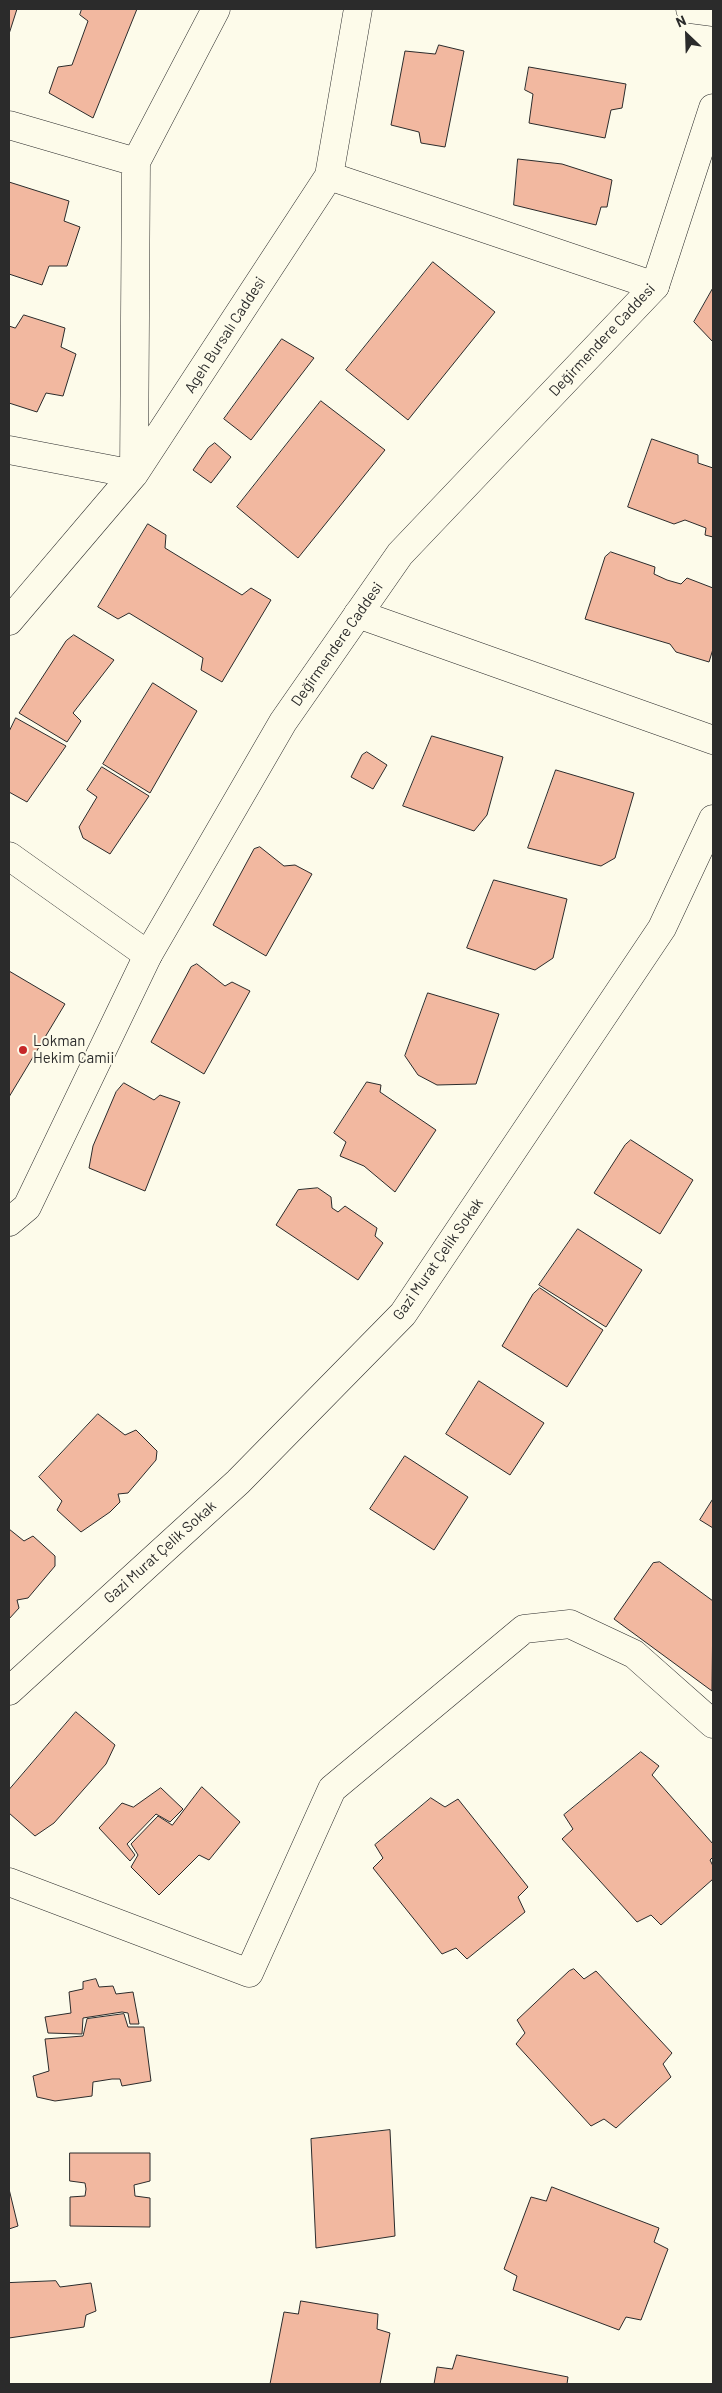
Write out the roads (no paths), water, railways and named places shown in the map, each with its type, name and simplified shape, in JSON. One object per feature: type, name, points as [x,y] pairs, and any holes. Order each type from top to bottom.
[{"type":"street","points":[[9,450],[134,474],[136,162],[216,9]]},
{"type":"street","name":"Ageh Bursalı Caddesi","points":[[9,621],[134,474],[329,176],[358,9]]},
{"type":"street","points":[[690,9],[713,12]]},
{"type":"street","name":"Değirmendere Caddesi","points":[[9,1222],[27,1207],[148,956],[283,722],[400,554],[656,286],[713,108]]},
{"type":"street","points":[[9,125],[136,162]]},
{"type":"street","points":[[329,176],[656,286]]},
{"type":"street","points":[[358,614],[713,740]]},
{"type":"street","name":"Gazi Murat Çelik Sokak","points":[[9,1691],[238,1482],[403,1314],[662,928],[713,819]]},
{"type":"street","points":[[9,856],[148,956]]},
{"type":"street","points":[[9,1882],[249,1973],[332,1790],[524,1629],[570,1624],[634,1654],[713,1724]]},
{"type":"place","name":"Lokman Hekim Camii","points":[[23,1050]]}]
